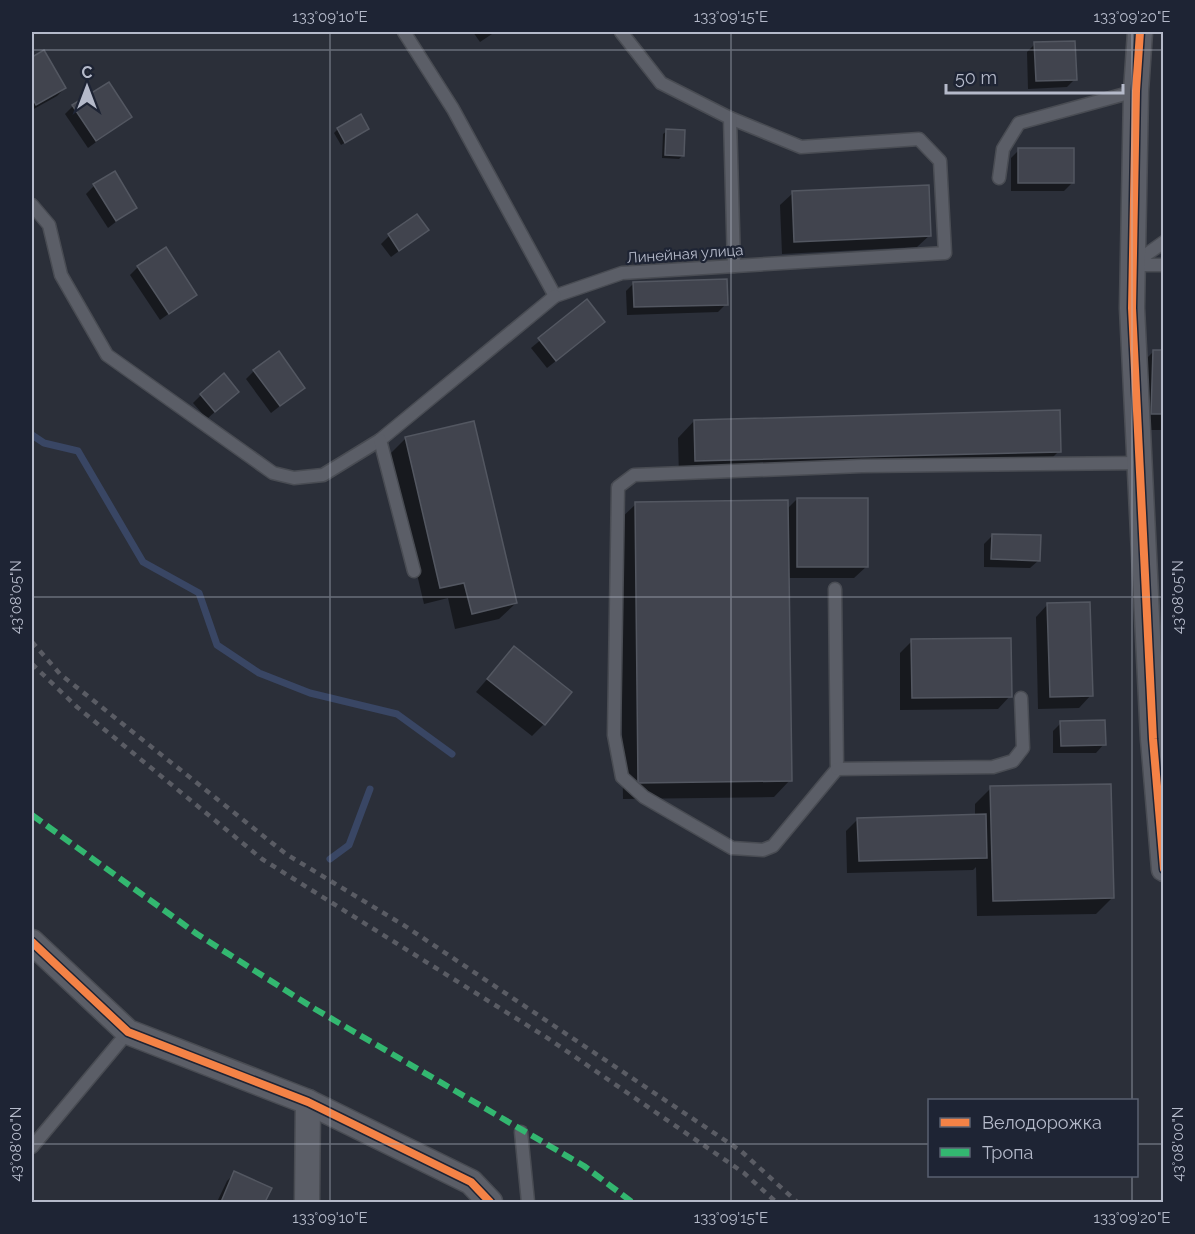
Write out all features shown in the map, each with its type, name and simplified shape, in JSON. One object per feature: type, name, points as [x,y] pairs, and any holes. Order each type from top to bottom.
[{"type":"street","points":[[1140,32],[1136,91],[1132,265],[1139,463],[1158,739],[1164,869]]},
{"type":"street","points":[[32,942],[128,1032],[308,1102],[471,1182],[490,1203]]},
{"type":"street","points":[[307,1203],[308,1102]]},
{"type":"lane","points":[[32,205],[49,225],[61,275],[106,355],[273,473],[294,478],[323,475],[380,440],[555,296],[453,110],[404,32]]},
{"type":"lane","points":[[621,32],[662,83],[730,118],[734,266]]},
{"type":"lane","points":[[999,178],[1003,149],[1019,123],[1136,91]]},
{"type":"lane","name":"Линейная улица","points":[[555,296],[622,273],[945,252],[940,161],[919,139],[801,147],[730,118]]},
{"type":"lane","points":[[1132,265],[1164,242]]},
{"type":"lane","points":[[1132,265],[1164,265]]},
{"type":"lane","points":[[380,440],[414,571]]},
{"type":"lane","points":[[835,589],[837,769],[773,846],[757,850],[732,848],[644,797],[622,777],[614,735],[618,487],[634,475],[862,466],[1139,463]]},
{"type":"lane","points":[[837,769],[993,767],[1013,761],[1023,748],[1021,698]]},
{"type":"lane","points":[[32,1147],[128,1032]]},
{"type":"lane","points":[[521,1132],[528,1203]]},
{"type":"building","points":[[1075,41],[1077,80],[1036,81],[1034,42]]},
{"type":"building","points":[[44,50],[66,88],[36,105],[32,97],[32,57]]},
{"type":"building","points":[[109,82],[132,117],[96,141],[72,105]]},
{"type":"building","points":[[361,114],[369,129],[345,143],[337,128]]},
{"type":"building","points":[[666,129],[685,130],[684,156],[665,155]]},
{"type":"building","points":[[1018,148],[1074,148],[1074,183],[1018,183]]},
{"type":"building","points":[[115,171],[137,208],[116,221],[93,184]]},
{"type":"building","points":[[929,185],[931,236],[794,242],[792,191]]},
{"type":"building","points":[[417,214],[429,230],[399,251],[388,234]]},
{"type":"building","points":[[166,247],[197,295],[169,314],[137,266]]},
{"type":"building","points":[[727,279],[728,305],[634,307],[633,282]]},
{"type":"building","points":[[587,299],[605,322],[556,361],[538,338]]},
{"type":"building","points":[[1153,350],[1164,350],[1164,414],[1151,414]]},
{"type":"building","points":[[279,351],[305,388],[280,406],[253,370]]},
{"type":"building","points":[[224,373],[239,392],[215,412],[200,394]]},
{"type":"building","points":[[1060,410],[1061,452],[695,461],[694,420]]},
{"type":"building","points":[[474,421],[517,603],[472,614],[464,583],[440,588],[405,437]]},
{"type":"building","points":[[797,498],[868,498],[868,567],[797,567]]},
{"type":"building","points":[[788,500],[792,781],[638,783],[635,502]]},
{"type":"building","points":[[992,534],[1041,535],[1040,561],[991,559]]},
{"type":"building","points":[[1090,602],[1093,696],[1050,697],[1047,603]]},
{"type":"building","points":[[1011,638],[1012,697],[912,698],[911,639]]},
{"type":"building","points":[[514,646],[572,692],[545,725],[487,679]]},
{"type":"building","points":[[1105,720],[1106,745],[1061,746],[1060,721]]},
{"type":"building","points":[[1111,784],[1114,898],[993,901],[990,786]]},
{"type":"building","points":[[986,814],[987,858],[859,861],[857,818]]},
{"type":"building","points":[[234,1171],[272,1188],[265,1202],[221,1202]]},
{"type":"waterway","points":[[32,435],[44,443],[78,451],[143,562],[199,593],[217,645],[259,673],[310,693],[397,714],[452,754]]},
{"type":"waterway","points":[[330,859],[349,845],[370,789]]},
{"type":"railway","points":[[32,642],[60,674],[286,854],[405,926],[741,1151],[797,1202]]},
{"type":"railway","points":[[32,664],[77,707],[262,859],[549,1039],[744,1173],[776,1202]]},
{"type":"marked path","points":[[32,815],[197,934],[315,1009],[584,1166],[632,1202]]},
{"type":"cycle path","points":[[1140,32],[1136,91],[1132,308],[1153,739],[1164,869]]},
{"type":"cycle path","points":[[32,942],[128,1032],[308,1102],[471,1182],[490,1202]]}]
